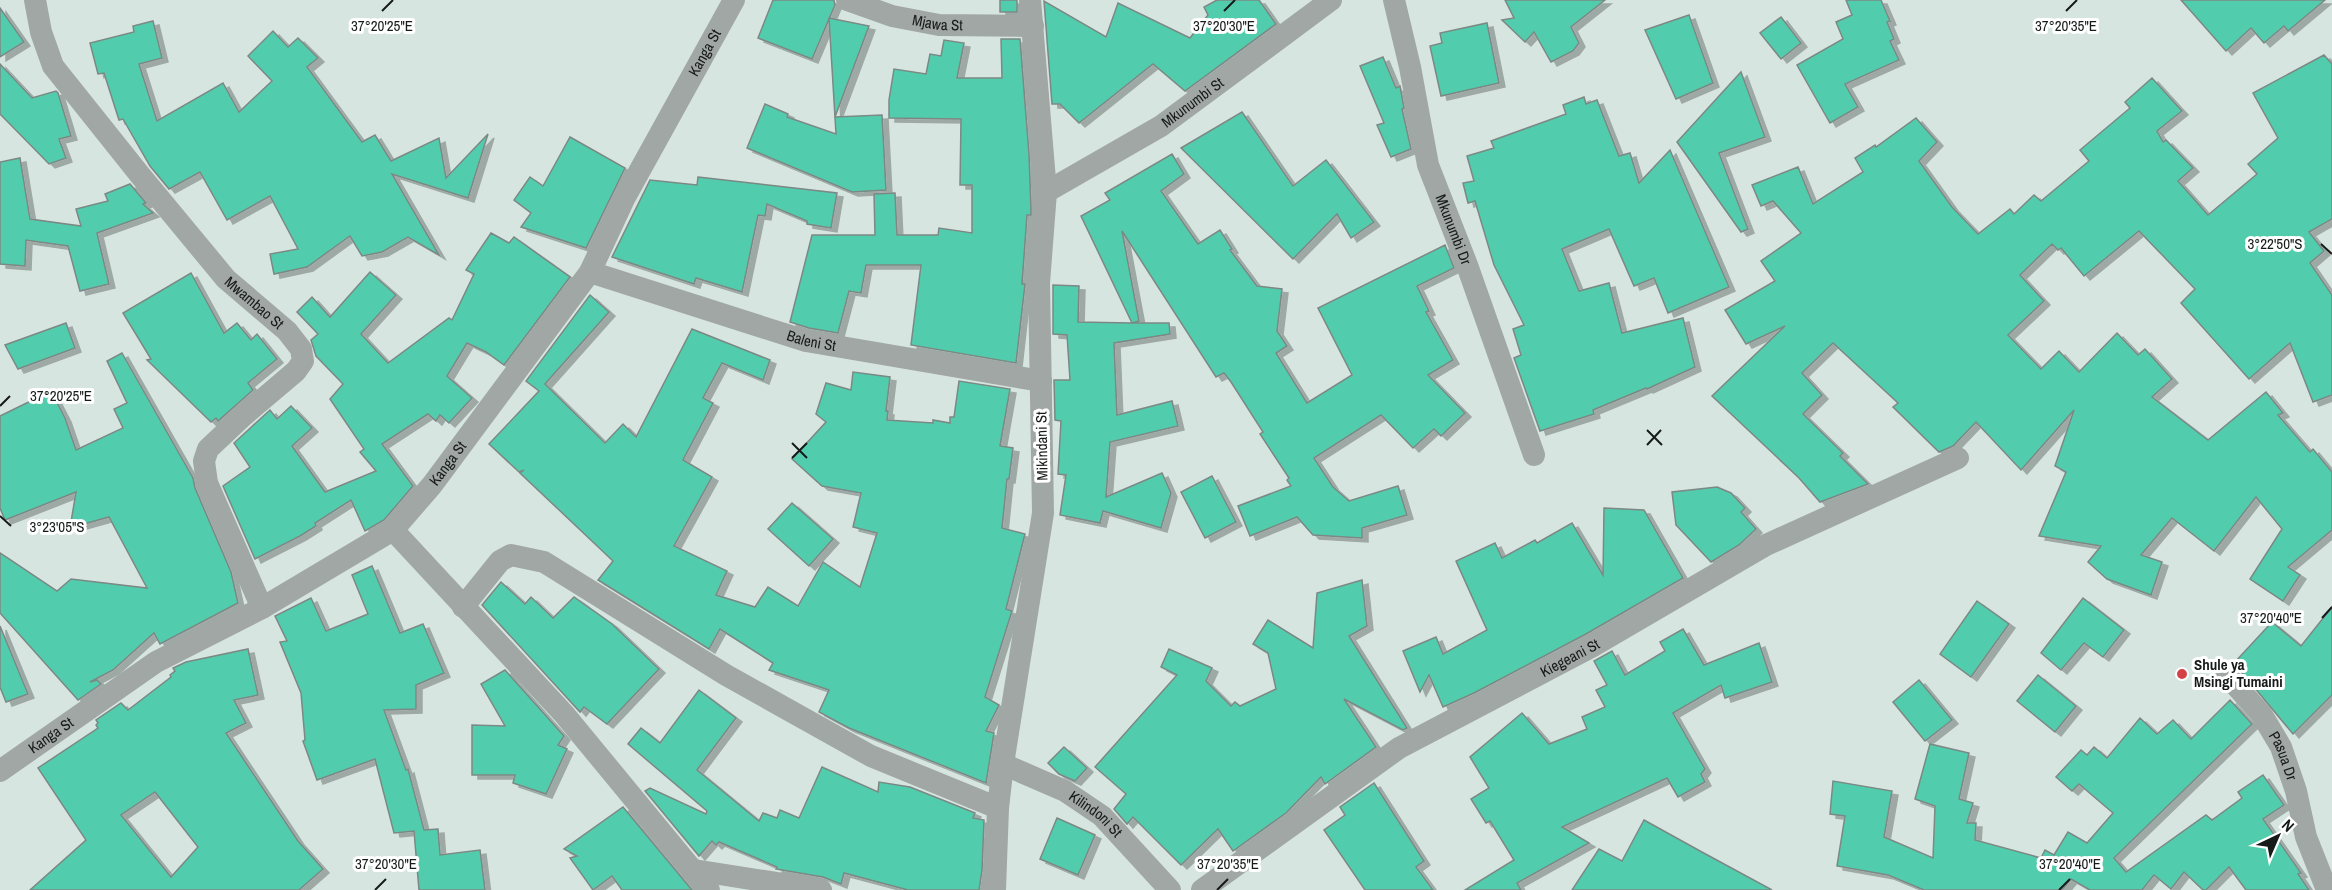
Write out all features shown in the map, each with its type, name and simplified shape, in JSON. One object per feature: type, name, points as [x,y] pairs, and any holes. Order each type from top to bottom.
[{"type":"street","name":"Mwambao St","points":[[35,0],[41,32],[53,66],[226,279],[287,331],[301,349],[303,361],[296,371],[208,449],[204,461],[207,483],[262,608]]},
{"type":"street","name":"Kanga St","points":[[0,771],[156,662],[262,608],[393,530],[432,485],[590,272],[624,199],[734,0]]},
{"type":"street","name":"Mjawa St","points":[[847,0],[892,16],[939,25],[1033,26]]},
{"type":"street","name":"Mikindani St","points":[[995,890],[998,808],[1003,764],[1043,513],[1039,283],[1046,192],[1030,0]]},
{"type":"street","name":"Mkunumbi St","points":[[1046,192],[1161,126],[1331,0]]},
{"type":"street","name":"Mkunumbi Dr","points":[[1394,0],[1410,67],[1428,165],[1467,265],[1534,455]]},
{"type":"street","name":"Baleni St","points":[[590,272],[806,341],[1041,381]]},
{"type":"street","name":"Kiegeani St","points":[[1202,890],[1399,748],[1593,646],[1766,545],[1958,458]]},
{"type":"street","points":[[393,530],[564,714],[709,890]]},
{"type":"street","points":[[463,607],[500,561],[511,555],[544,562],[726,675],[871,756],[998,808]]},
{"type":"street","name":"Pasua Dr","points":[[2223,671],[2262,715],[2281,747],[2296,791],[2306,837],[2327,890]]},
{"type":"street","name":"Kilindoni St","points":[[1003,764],[1065,791],[1102,816],[1170,890]]},
{"type":"street","points":[[694,870],[821,890]]},
{"type":"building","points":[[773,0],[834,0],[835,5],[812,59],[758,38]]},
{"type":"building","points":[[1000,0],[1017,0],[1017,12],[1000,12]]},
{"type":"building","points":[[1217,0],[1259,0],[1276,24],[1185,91],[1153,64],[1079,123],[1060,104],[1052,104],[1044,1],[1106,37],[1118,3],[1190,38],[1208,15],[1204,7]]},
{"type":"building","points":[[1505,0],[1605,0],[1571,27],[1579,43],[1573,51],[1551,62],[1534,32],[1525,42],[1502,20],[1514,18]]},
{"type":"building","points":[[1846,0],[1881,0],[1890,21],[1887,22],[1894,39],[1890,41],[1899,60],[1845,84],[1858,107],[1830,123],[1797,65],[1843,39],[1836,22],[1852,15]]},
{"type":"building","points":[[2181,0],[2325,0],[2288,31],[2284,26],[2264,43],[2251,28],[2226,51]]},
{"type":"building","points":[[0,8],[24,42],[0,57]]},
{"type":"building","points":[[1689,15],[1713,83],[1676,99],[1645,30]]},
{"type":"building","points":[[1781,17],[1801,43],[1781,59],[1760,33]]},
{"type":"building","points":[[829,18],[869,26],[835,117],[882,115],[886,190],[852,192],[747,148],[765,104],[788,114],[787,117],[836,134]]},
{"type":"building","points":[[153,21],[162,58],[139,64],[157,121],[223,83],[239,112],[272,81],[248,56],[273,31],[288,47],[298,38],[318,58],[307,67],[362,142],[375,135],[391,161],[439,138],[446,178],[488,134],[468,198],[392,174],[439,255],[408,237],[382,252],[362,256],[350,236],[307,267],[274,274],[270,254],[298,249],[270,196],[227,220],[200,172],[169,189],[150,166],[123,119],[119,120],[104,73],[98,74],[90,43],[134,32],[133,26]]},
{"type":"building","points":[[1487,23],[1499,83],[1441,96],[1430,46],[1442,43],[1440,33]]},
{"type":"building","points":[[1001,39],[1020,39],[1029,154],[1031,215],[1027,215],[1022,284],[1025,284],[1016,363],[911,345],[921,265],[866,265],[861,293],[849,291],[838,333],[790,322],[812,235],[875,235],[874,194],[895,193],[897,235],[938,235],[939,228],[972,233],[972,185],[960,185],[961,119],[889,118],[889,100],[894,69],[926,74],[930,54],[941,56],[944,40],[964,43],[957,78],[1002,78]]},
{"type":"building","points":[[2324,55],[2332,64],[2332,219],[2309,232],[2324,251],[2310,263],[2332,295],[2332,395],[2313,402],[2290,343],[2249,379],[2181,303],[2195,289],[2139,231],[2084,276],[2061,248],[2058,250],[2052,244],[2020,275],[2044,301],[2008,335],[2041,369],[2059,351],[2079,372],[2117,333],[2138,355],[2145,349],[2172,379],[2152,397],[2208,440],[2266,392],[2283,413],[2278,415],[2310,452],[2313,449],[2332,472],[2332,530],[2288,567],[2300,575],[2283,601],[2250,579],[2282,529],[2256,497],[2214,551],[2172,518],[2141,555],[2162,562],[2151,595],[2107,579],[2088,562],[2101,546],[2039,536],[2066,472],[2055,466],[2074,410],[2021,470],[1976,422],[1953,446],[1939,452],[1893,407],[1898,403],[1833,343],[1802,373],[1822,395],[1803,414],[1843,453],[1840,456],[1868,484],[1820,502],[1799,478],[1712,396],[1785,326],[1746,344],[1725,310],[1775,281],[1761,261],[1801,233],[1773,201],[1761,206],[1752,185],[1798,167],[1813,204],[1863,172],[1855,158],[1875,145],[1876,147],[1916,118],[1937,142],[1919,161],[1952,207],[1978,234],[2010,209],[2014,214],[2034,195],[2041,201],[2089,161],[2080,150],[2130,108],[2125,102],[2152,78],[2182,111],[2157,131],[2163,142],[2166,140],[2193,168],[2178,181],[2208,215],[2257,174],[2248,164],[2278,138],[2253,93]]},
{"type":"building","points":[[1383,57],[1396,88],[1400,86],[1404,108],[1402,109],[1411,149],[1391,157],[1377,125],[1384,123],[1360,66]]},
{"type":"building","points":[[0,64],[32,98],[56,91],[58,93],[71,136],[59,139],[66,158],[49,164],[0,114]]},
{"type":"building","points":[[1741,72],[1765,137],[1719,153],[1748,229],[1741,232],[1677,142]]},
{"type":"building","points":[[1584,97],[1586,104],[1597,100],[1619,156],[1630,153],[1639,183],[1670,150],[1729,287],[1668,313],[1654,278],[1634,286],[1609,229],[1562,249],[1579,291],[1609,283],[1622,333],[1683,318],[1695,367],[1593,410],[1594,414],[1540,431],[1514,358],[1521,355],[1513,329],[1524,325],[1494,265],[1475,201],[1468,203],[1463,183],[1474,181],[1467,156],[1494,148],[1491,141],[1566,114],[1563,105]]},
{"type":"building","points":[[1242,112],[1293,186],[1326,160],[1374,222],[1351,238],[1337,214],[1293,259],[1181,148]]},
{"type":"building","points":[[570,137],[625,168],[586,248],[521,227],[531,213],[514,200],[530,177],[543,186]]},
{"type":"building","points":[[1172,154],[1184,174],[1161,191],[1198,244],[1220,230],[1232,249],[1230,250],[1257,286],[1282,289],[1277,331],[1287,346],[1276,353],[1307,403],[1352,375],[1318,308],[1445,245],[1454,268],[1417,286],[1429,311],[1426,312],[1453,360],[1428,375],[1465,413],[1441,436],[1434,429],[1413,448],[1381,415],[1314,458],[1333,487],[1349,501],[1398,486],[1407,515],[1362,528],[1362,538],[1313,535],[1297,517],[1250,536],[1238,506],[1291,486],[1287,480],[1289,478],[1260,434],[1263,432],[1231,382],[1224,373],[1216,377],[1122,231],[1139,321],[1132,323],[1081,216],[1110,200],[1105,193]]},
{"type":"building","points":[[20,158],[30,219],[81,226],[76,209],[108,201],[105,194],[130,184],[146,203],[143,204],[153,213],[97,233],[109,284],[80,291],[68,246],[26,240],[25,266],[0,264],[0,162]]},
{"type":"building","points":[[698,177],[837,193],[831,228],[807,224],[807,221],[767,204],[765,216],[758,215],[742,292],[696,278],[694,284],[612,257],[650,180],[697,185]]},
{"type":"building","points":[[491,233],[509,243],[514,237],[570,277],[504,365],[486,352],[467,343],[447,376],[472,398],[449,423],[440,415],[436,421],[428,414],[382,444],[413,486],[384,520],[365,531],[351,500],[315,523],[316,526],[300,536],[255,559],[223,486],[250,467],[234,443],[270,410],[277,419],[291,406],[312,428],[292,446],[325,492],[376,471],[360,452],[364,449],[330,399],[343,384],[316,356],[311,340],[318,334],[297,312],[312,297],[330,317],[370,272],[396,295],[361,334],[388,363],[449,318],[452,320],[474,274],[466,270]]},
{"type":"building","points":[[191,273],[224,333],[237,323],[251,340],[257,334],[277,359],[248,383],[253,390],[218,421],[216,418],[211,422],[147,360],[151,359],[123,313]]},
{"type":"building","points":[[1053,285],[1079,286],[1078,322],[1169,323],[1170,334],[1114,343],[1117,415],[1172,401],[1178,426],[1110,442],[1106,497],[1162,473],[1171,493],[1161,528],[1103,511],[1100,523],[1060,515],[1066,475],[1058,474],[1061,421],[1055,420],[1054,380],[1070,380],[1067,335],[1053,334]]},
{"type":"building","points":[[590,295],[609,312],[545,384],[605,443],[623,424],[636,437],[692,329],[770,360],[763,380],[722,363],[703,398],[713,403],[683,460],[712,477],[674,546],[727,571],[716,595],[755,607],[768,587],[798,606],[823,562],[860,587],[877,533],[853,527],[861,493],[822,486],[792,459],[826,422],[816,414],[826,383],[851,390],[853,372],[890,377],[887,420],[933,423],[933,420],[950,423],[950,417],[954,417],[959,381],[1010,389],[1000,446],[1013,448],[1002,528],[1025,534],[1006,609],[1012,611],[985,697],[999,705],[986,731],[994,733],[986,783],[849,728],[819,712],[829,690],[769,670],[773,663],[720,629],[709,649],[598,580],[613,561],[520,473],[524,470],[519,472],[489,444],[539,391],[526,381]]},
{"type":"building","points":[[66,323],[75,348],[18,369],[5,345]]},
{"type":"building","points":[[122,353],[193,478],[195,488],[231,572],[238,603],[160,644],[154,633],[113,670],[90,682],[97,680],[101,684],[78,700],[0,613],[0,553],[57,591],[71,579],[147,588],[109,517],[70,528],[76,492],[5,520],[0,508],[0,416],[51,391],[65,418],[76,450],[123,428],[114,409],[127,403],[107,361]]},
{"type":"building","points":[[1212,476],[1236,522],[1205,538],[1181,492]]},
{"type":"building","points":[[1717,487],[1731,493],[1745,508],[1741,512],[1756,529],[1739,545],[1711,562],[1676,525],[1672,492]]},
{"type":"building","points":[[792,503],[833,539],[809,566],[768,529]]},
{"type":"building","points":[[1604,508],[1644,510],[1683,578],[1586,634],[1443,707],[1429,675],[1420,692],[1403,651],[1436,637],[1443,654],[1487,630],[1456,561],[1495,543],[1502,558],[1535,540],[1537,543],[1572,523],[1603,575]]},
{"type":"building","points":[[372,566],[400,633],[423,624],[444,673],[416,685],[416,709],[384,710],[406,770],[408,769],[424,830],[438,829],[440,855],[480,850],[485,890],[419,890],[414,831],[394,833],[375,759],[317,780],[303,741],[305,740],[301,693],[280,642],[287,641],[275,616],[311,598],[326,631],[368,614],[352,575]]},
{"type":"building","points":[[1362,580],[1367,626],[1349,636],[1407,728],[1403,730],[1344,699],[1376,747],[1325,784],[1321,777],[1286,813],[1233,851],[1218,829],[1181,865],[1133,817],[1127,824],[1114,809],[1126,794],[1095,767],[1177,675],[1161,667],[1169,649],[1212,668],[1206,681],[1231,706],[1235,702],[1240,706],[1276,689],[1268,653],[1253,644],[1268,620],[1313,648],[1317,593]]},
{"type":"building","points":[[501,582],[525,604],[531,597],[553,618],[574,597],[612,624],[659,669],[607,724],[584,707],[580,712],[482,605]]},
{"type":"building","points":[[2083,598],[2124,630],[2103,657],[2084,643],[2061,670],[2041,653]]},
{"type":"building","points":[[1977,601],[2009,624],[1971,677],[1940,654]]},
{"type":"building","points":[[2332,607],[2332,695],[2293,734],[2234,663],[2272,622],[2301,646]]},
{"type":"building","points":[[0,626],[28,694],[6,702],[0,687]]},
{"type":"building","points":[[1683,629],[1704,665],[1759,643],[1772,682],[1725,698],[1721,685],[1673,713],[1705,769],[1701,774],[1705,782],[1678,797],[1667,778],[1562,827],[1589,843],[1517,883],[1521,890],[1465,890],[1514,860],[1490,821],[1486,823],[1471,799],[1489,788],[1470,757],[1522,713],[1549,744],[1587,729],[1582,717],[1605,707],[1596,690],[1607,685],[1594,661],[1612,651],[1625,675],[1665,651],[1660,642]]},
{"type":"building","points":[[248,649],[258,695],[234,700],[246,723],[226,733],[298,841],[323,869],[299,890],[30,890],[86,840],[38,768],[98,728],[96,720],[121,703],[128,710],[171,677],[170,675],[175,671],[173,668],[186,662]],"holes":[[[155,792],[198,847],[171,877],[121,815]]]},
{"type":"building","points":[[505,670],[564,736],[558,745],[567,749],[546,794],[513,783],[515,775],[472,775],[472,725],[505,726],[481,684]]},
{"type":"building","points":[[2038,675],[2076,706],[2055,732],[2017,701]]},
{"type":"building","points":[[1919,680],[1952,720],[1925,741],[1893,702]]},
{"type":"building","points":[[699,690],[736,718],[697,770],[759,821],[763,813],[777,818],[780,810],[799,818],[822,767],[878,792],[879,782],[910,787],[975,813],[973,818],[984,820],[979,890],[908,890],[844,873],[841,884],[823,877],[776,869],[777,867],[719,842],[716,845],[712,841],[699,856],[645,791],[650,788],[706,814],[707,811],[628,744],[641,728],[660,743]]},
{"type":"building","points":[[2230,700],[2252,724],[2114,858],[2126,872],[2206,815],[2212,820],[2242,798],[2238,792],[2263,775],[2284,805],[2263,819],[2301,873],[2298,874],[2309,890],[2246,890],[2229,867],[2206,890],[2203,890],[2184,872],[2171,889],[2154,875],[2142,890],[2090,890],[2071,879],[2062,890],[1924,890],[1888,875],[1837,866],[1845,816],[1830,814],[1833,781],[1892,791],[1884,837],[1933,858],[1935,806],[1915,799],[1930,744],[1969,753],[1959,799],[1973,803],[1967,823],[1976,823],[1975,840],[2041,858],[2045,850],[2054,855],[2068,832],[2087,843],[2113,813],[2079,784],[2072,791],[2056,777],[2081,750],[2087,755],[2094,747],[2107,758],[2140,718],[2157,734],[2173,720],[2191,739]]},
{"type":"building","points":[[1064,747],[1087,768],[1075,781],[1059,774],[1048,763]]},
{"type":"building","points":[[1374,783],[1424,861],[1416,867],[1433,890],[1365,890],[1324,830],[1345,815],[1340,807]]},
{"type":"building","points":[[623,807],[692,890],[622,890],[612,876],[593,890],[570,858],[577,856],[564,849]]},
{"type":"building","points":[[1057,818],[1095,835],[1078,875],[1040,859]]},
{"type":"building","points":[[1644,820],[1772,890],[1572,890],[1599,849],[1622,861]]},
{"type":"place","name":"Shule ya Msingi Tumaini","points":[[2182,674]]}]
